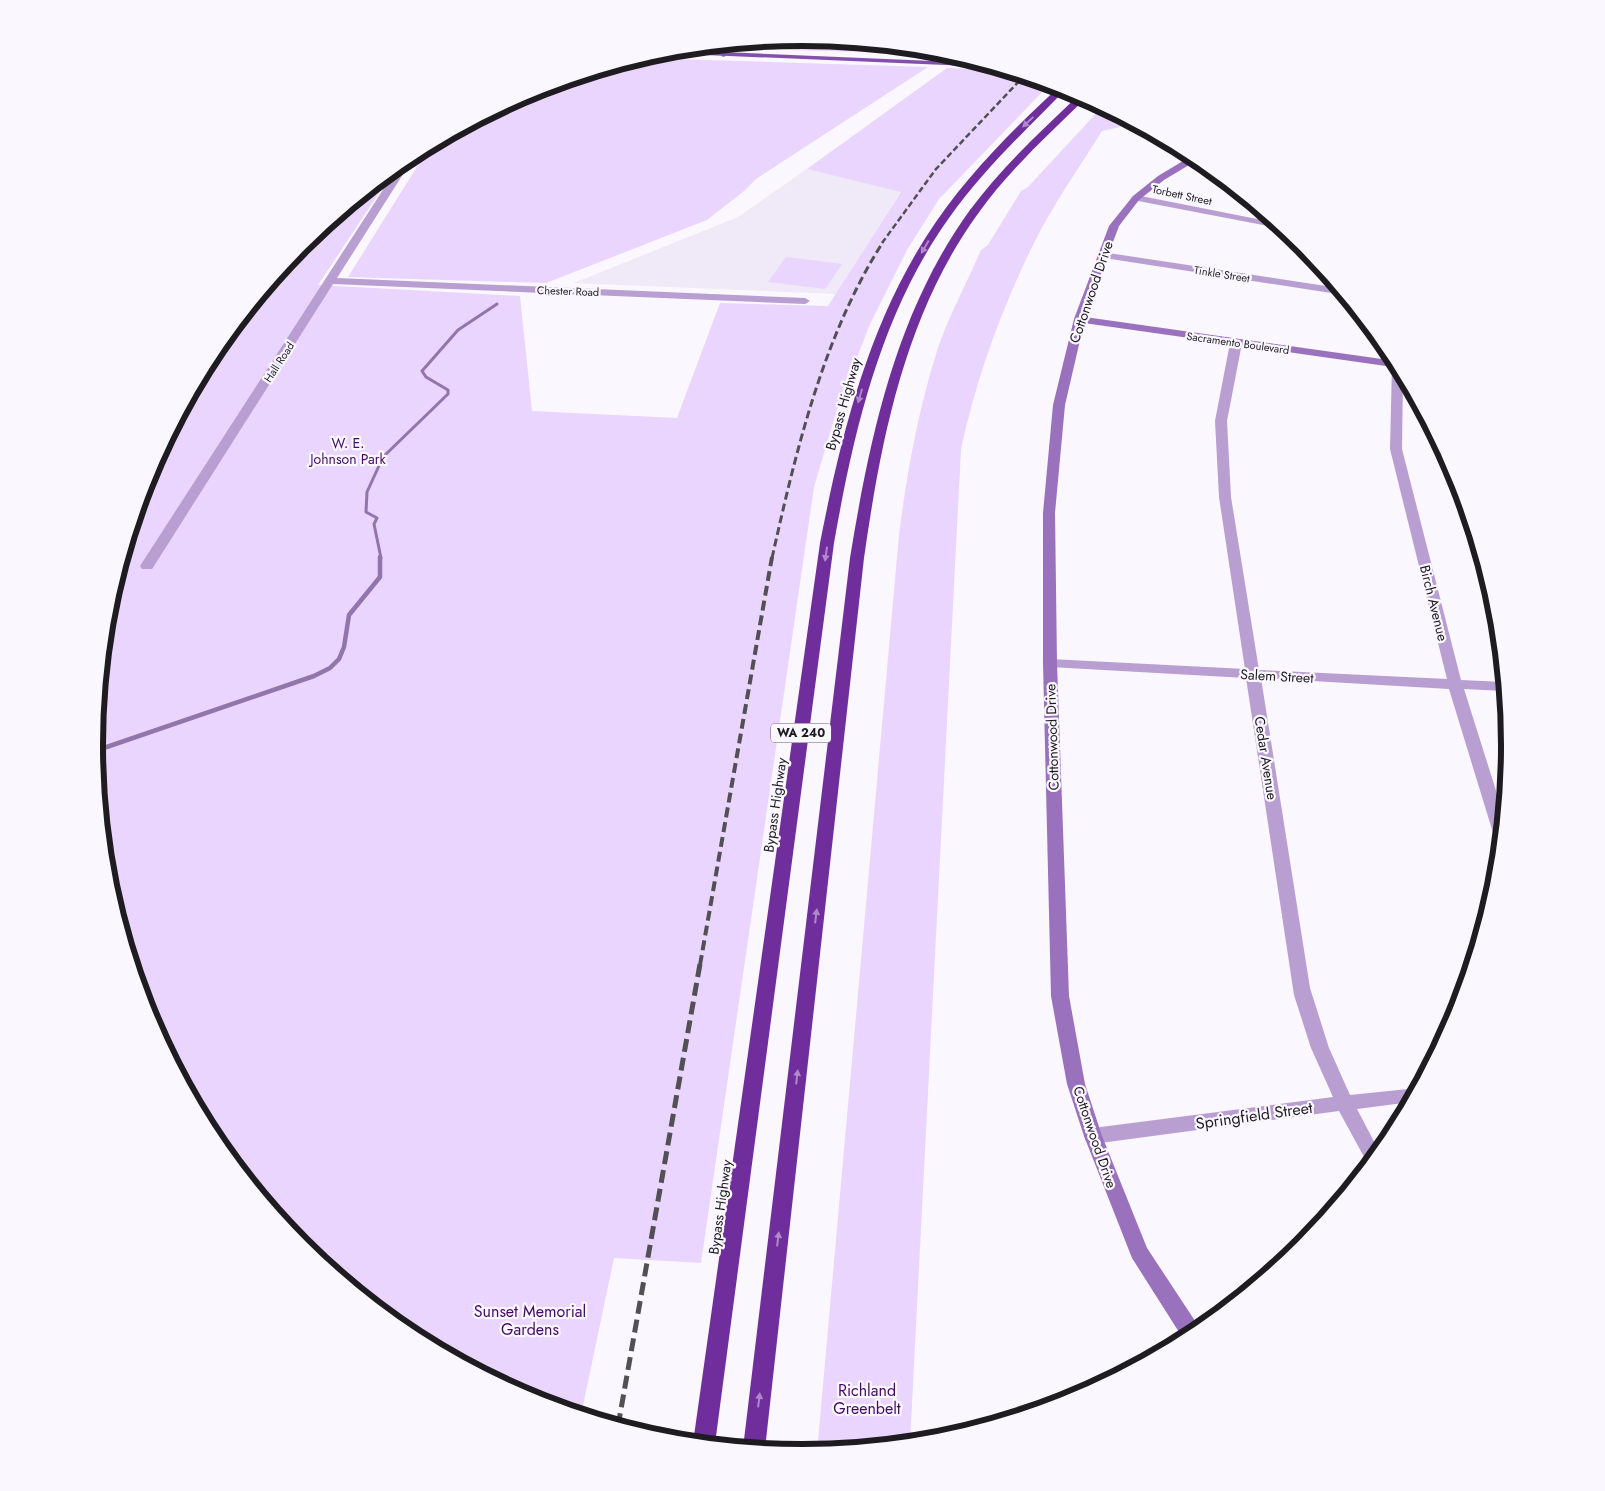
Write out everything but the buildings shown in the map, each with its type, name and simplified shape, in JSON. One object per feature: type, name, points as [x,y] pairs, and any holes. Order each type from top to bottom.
[{"type":"highway","name":"Bypass Highway","points":[[705,1438],[827,543],[851,428],[864,384],[886,326],[912,269],[931,238],[984,168],[1018,131],[1057,94]]},
{"type":"highway","name":"WA 240","points":[[755,1443],[857,558],[875,449],[904,350],[950,248],[996,184],[1029,148],[1077,102]]},
{"type":"main road","points":[[703,53],[936,60]]},
{"type":"street","name":"Cottonwood Drive","points":[[1188,162],[1161,178],[1136,198],[1114,226],[1102,255],[1079,319],[1059,405],[1049,513],[1050,663],[1060,996],[1076,1084],[1093,1136],[1138,1252],[1188,1329]]},
{"type":"street","name":"Hall Road","points":[[147,566],[397,177]]},
{"type":"street","name":"Torbett Street","points":[[1136,198],[1269,225]]},
{"type":"street","name":"Tinkle Street","points":[[1102,255],[1333,291]]},
{"type":"street","name":"Chester Road","points":[[331,281],[805,300]]},
{"type":"street","name":"Sacramento Boulevard","points":[[1079,319],[1388,364]]},
{"type":"street","name":"Cedar Avenue","points":[[1236,342],[1222,421],[1224,487],[1306,1007],[1321,1052],[1344,1103],[1370,1153]]},
{"type":"street","name":"Birch Avenue","points":[[1398,379],[1396,448],[1455,684],[1497,821]]},
{"type":"street","name":"Salem Street","points":[[1050,663],[1499,687]]},
{"type":"street","name":"Springfield Street","points":[[1093,1136],[1408,1095]]},
{"type":"shaded area","points":[[792,46],[791,50],[750,49]]},
{"type":"shaded area","points":[[807,169],[901,191],[836,294],[574,283],[738,217]]},
{"type":"green space","points":[[792,46],[802,46],[898,53],[791,50]]},
{"type":"green space","points":[[672,59],[928,67],[756,179],[744,191],[707,220],[546,283],[348,277],[422,159],[493,118],[535,99],[578,83],[622,70]]},
{"type":"green space","points":[[947,68],[979,69],[1045,90],[939,199],[907,250],[870,324],[838,406],[814,487],[701,1263],[614,1258],[582,1409],[535,1392],[493,1373],[453,1351],[414,1327],[341,1271],[277,1207],[221,1134],[197,1095],[175,1055],[156,1013],[140,970],[127,926],[109,837],[103,746],[109,654],[117,609],[140,521],[156,478],[175,436],[221,357],[277,284],[308,251],[341,220],[384,186],[318,285],[520,296],[532,411],[677,418],[720,303],[828,306],[901,192],[807,169]]},
{"type":"green space","name":"Richland Greenbelt","points":[[1098,112],[1126,126],[1102,131],[1040,230],[1000,320],[974,397],[961,449],[910,1436],[818,1444],[899,535],[906,488],[924,396],[941,338],[981,250],[988,245],[1021,191],[1028,187]]},
{"type":"green space","points":[[786,257],[842,264],[825,289],[768,282]]},
{"type":"waterway","points":[[381,558],[374,524],[377,518],[366,512],[367,492],[383,457],[448,394],[448,390],[426,377],[422,371],[458,330],[497,304]]},
{"type":"waterway","points":[[103,748],[314,676],[330,668],[339,659],[344,647],[349,615],[380,577],[380,557]]},
{"type":"railway","points":[[882,243],[936,169],[1019,81]]},
{"type":"railway","points":[[772,558],[802,436],[828,355],[862,278],[883,242]]},
{"type":"railway","points":[[700,965],[772,557]]},
{"type":"railway","points":[[619,1420],[700,964]]},
{"type":"park label","name":"W. E. Johnson Park","points":[[348,452]]},
{"type":"park label","name":"Sunset Memorial Gardens","points":[[530,1320]]}]
